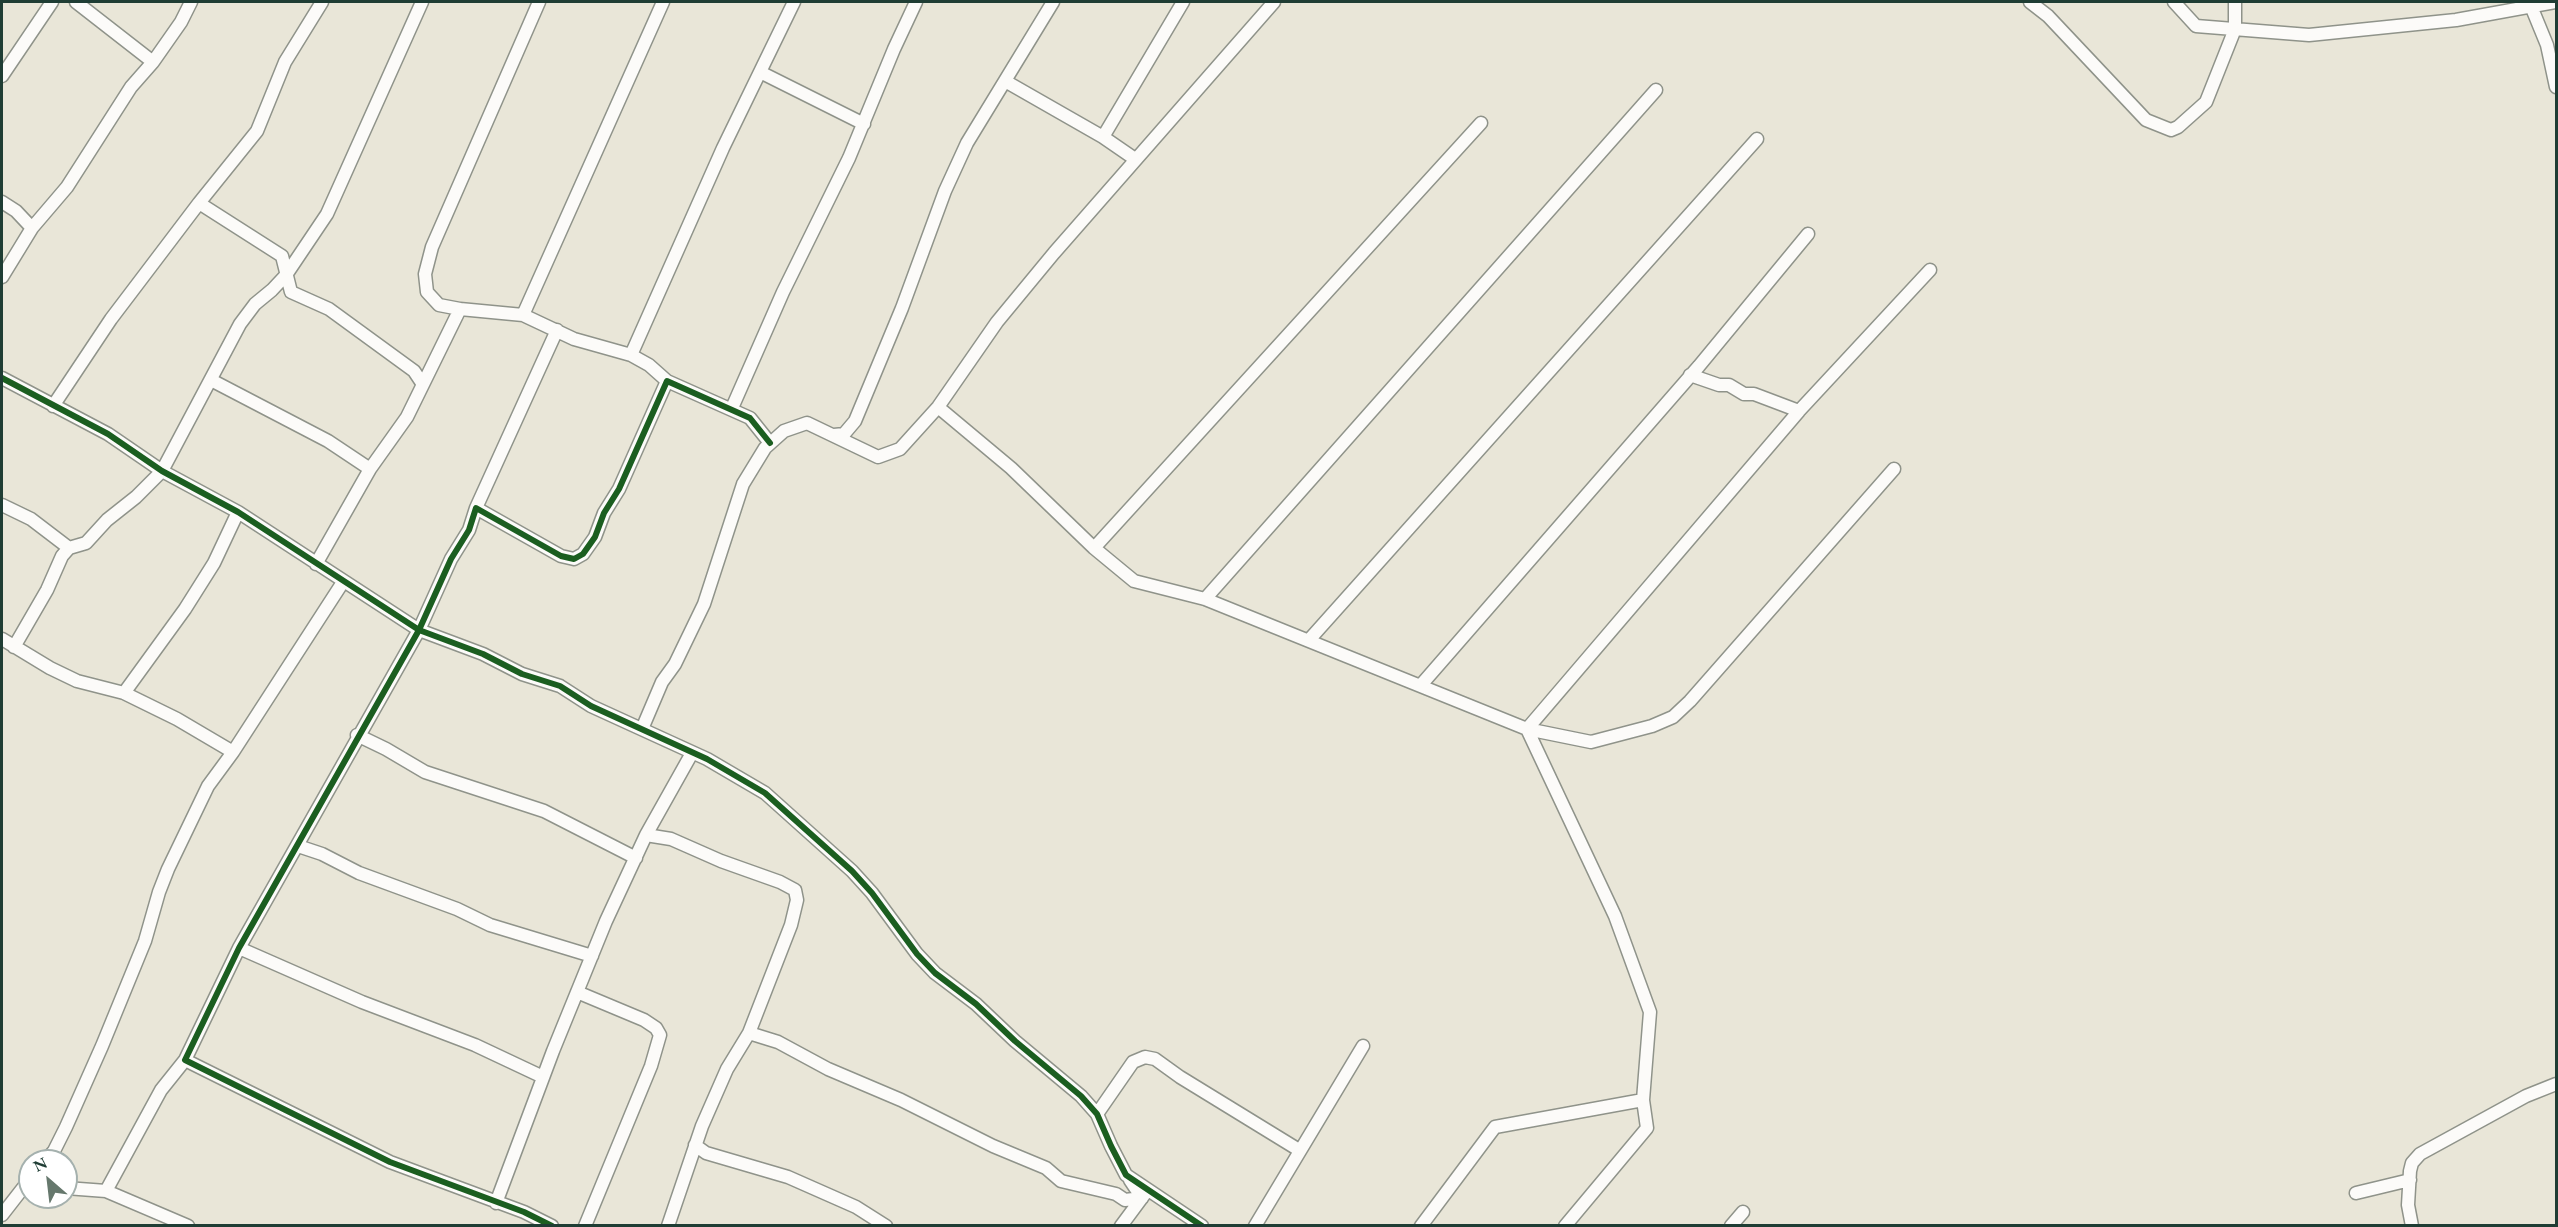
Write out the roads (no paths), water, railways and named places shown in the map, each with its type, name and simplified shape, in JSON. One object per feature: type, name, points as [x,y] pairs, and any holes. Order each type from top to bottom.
[{"type":"street","points":[[2,76],[52,2]]},
{"type":"street","points":[[76,2],[153,62]]},
{"type":"street","points":[[2,277],[32,228],[67,187],[131,87],[153,62],[181,22],[191,2]]},
{"type":"street","points":[[53,406],[111,319],[257,131],[285,62],[322,2]]},
{"type":"street","points":[[14,647],[47,590],[62,555],[69,548],[86,543],[107,520],[136,497],[162,471],[240,324],[255,303],[286,275],[327,214],[422,2]]},
{"type":"street","points":[[539,2],[432,247],[425,274],[427,292],[439,305],[523,315],[574,339],[631,355],[650,364],[667,381],[732,408],[750,418],[770,443]]},
{"type":"street","points":[[523,315],[663,2]]},
{"type":"street","points":[[631,355],[723,148],[794,2]]},
{"type":"street","points":[[732,408],[783,292],[864,124],[894,49],[916,2]]},
{"type":"street","points":[[834,435],[844,434],[850,430],[855,421],[902,308],[945,191],[967,143],[1053,2]]},
{"type":"street","points":[[1103,137],[1183,2]]},
{"type":"street","points":[[642,729],[662,682],[675,664],[704,604],[743,484],[761,453],[784,430],[807,423],[878,457],[900,449],[938,407],[997,322],[1135,159],[1156,139],[1274,2]]},
{"type":"street","points":[[2030,2],[2048,16],[2146,120],[2171,130],[2178,127],[2206,102],[2235,29],[2235,2]]},
{"type":"street","points":[[2174,2],[2196,26],[2309,35],[2456,20],[2555,2]]},
{"type":"street","points":[[2531,6],[2547,45],[2556,87]]},
{"type":"street","points":[[760,72],[864,124]]},
{"type":"street","points":[[1005,81],[1103,137],[1135,159]]},
{"type":"street","points":[[1205,599],[1656,90]]},
{"type":"street","points":[[1094,548],[1481,123]]},
{"type":"street","points":[[1309,640],[1757,139]]},
{"type":"street","points":[[2,202],[16,211],[32,228]]},
{"type":"street","points":[[199,203],[282,256],[291,292],[329,309],[414,371],[422,382]]},
{"type":"street","points":[[1421,685],[1690,375],[1808,234]]},
{"type":"street","points":[[1527,729],[1799,411],[1930,270]]},
{"type":"street","points":[[316,564],[370,469],[407,417],[422,382],[460,309]]},
{"type":"street","points":[[106,1191],[161,1090],[185,1060],[239,948],[298,846],[357,735],[419,630],[452,559],[469,530],[476,508],[557,330]]},
{"type":"street","points":[[1690,375],[1719,385],[1729,385],[1744,394],[1754,394],[1799,411]]},
{"type":"street","points":[[2,378],[108,434],[162,471],[238,512],[419,630],[483,654],[522,674],[560,686],[591,706],[739,776],[783,807],[872,892],[898,931],[935,974],[976,1004],[1015,1041],[1081,1096],[1097,1114],[1126,1175],[1146,1194],[1202,1226]]},
{"type":"street","points":[[211,380],[328,441],[370,469]]},
{"type":"street","points":[[476,508],[561,556],[574,559],[583,554],[595,537],[604,513],[619,489],[667,381]]},
{"type":"street","points":[[938,407],[1011,468],[1094,548],[1134,581],[1205,599],[1527,729],[1591,742],[1652,726],[1672,717],[1690,701],[1894,469]]},
{"type":"street","points":[[2,505],[31,519],[69,548]]},
{"type":"street","points":[[124,693],[185,609],[214,563],[238,512]]},
{"type":"street","points":[[52,1149],[66,1127],[102,1046],[145,941],[168,869],[208,786],[233,752],[343,582]]},
{"type":"street","points":[[2,639],[77,681],[124,693],[177,719],[233,752]]},
{"type":"street","points":[[1527,729],[1614,916],[1650,1012],[1643,1100],[1647,1128],[1565,1226]]},
{"type":"street","points":[[357,735],[425,772],[544,811],[636,858]]},
{"type":"street","points":[[496,1203],[543,1077],[592,956],[646,836],[692,753]]},
{"type":"street","points":[[646,836],[671,839],[721,861],[780,882],[795,890],[797,900],[791,926],[749,1033],[727,1069],[695,1145],[668,1226]]},
{"type":"street","points":[[298,846],[322,854],[358,873],[457,909],[490,925],[592,956]]},
{"type":"street","points":[[239,948],[362,1002],[475,1045],[543,1077]]},
{"type":"street","points":[[577,992],[644,1020],[656,1028],[660,1035],[651,1066],[585,1226]]},
{"type":"street","points":[[749,1033],[778,1042],[828,1069],[1046,1168],[1061,1181],[1116,1194],[1125,1200],[1146,1194]]},
{"type":"street","points":[[1255,1226],[1299,1150],[1352,1068],[1363,1046]]},
{"type":"street","points":[[1097,1114],[1133,1062],[1146,1057],[1155,1059],[1180,1077],[1299,1150]]},
{"type":"street","points":[[185,1060],[390,1162],[524,1212],[552,1226]]},
{"type":"street","points":[[2412,1226],[2408,1205],[2410,1179],[2412,1163],[2420,1154],[2526,1096],[2556,1084]]},
{"type":"street","points":[[1421,1226],[1495,1127],[1643,1100]]},
{"type":"street","points":[[695,1145],[706,1153],[798,1181],[856,1207],[886,1226]]},
{"type":"street","points":[[2356,1193],[2410,1179]]},
{"type":"street","points":[[78,1189],[106,1191],[188,1226]]},
{"type":"street","points":[[2,1215],[18,1194]]},
{"type":"street","points":[[1121,1226],[1146,1194]]},
{"type":"street","points":[[1731,1226],[1743,1212]]}]
